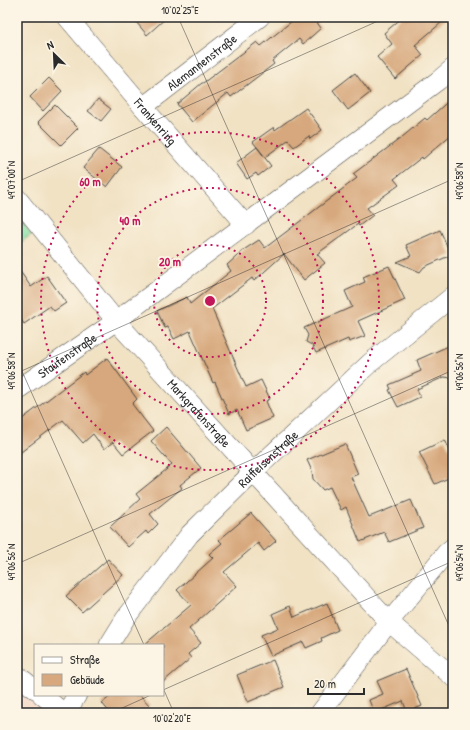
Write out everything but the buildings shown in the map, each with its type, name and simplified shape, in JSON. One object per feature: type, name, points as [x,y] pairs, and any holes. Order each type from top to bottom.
[{"type":"street","name":"Frankenring","points":[[68,17],[143,107],[246,225]]},
{"type":"street","name":"Alemannenstraße","points":[[143,107],[260,17]]},
{"type":"street","points":[[116,321],[246,225],[453,68]]},
{"type":"street","name":"Markgrafenstraße","points":[[17,198],[116,321],[389,622],[453,677]]},
{"type":"street","name":"Raiffeisenstraße","points":[[110,644],[125,620],[190,534],[253,472],[370,363],[453,296]]},
{"type":"street","name":"Staufenstraße","points":[[17,390],[116,321]]},
{"type":"street","points":[[320,713],[389,622],[446,553],[453,547]]},
{"type":"street","points":[[17,675],[34,688]]},
{"type":"street","points":[[43,696],[65,713],[76,696]]},
{"type":"shaded area","points":[[17,691],[47,713],[17,713]]},
{"type":"green space","points":[[17,216],[32,234],[17,245]]}]
